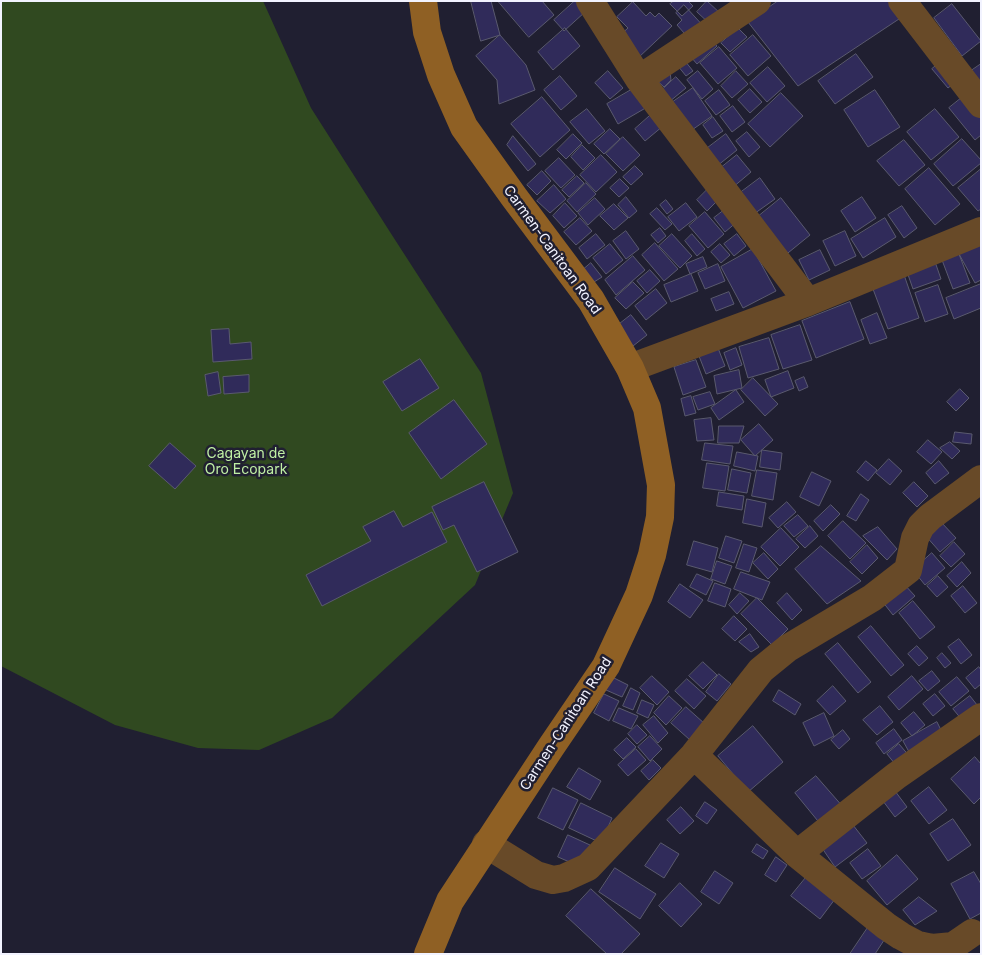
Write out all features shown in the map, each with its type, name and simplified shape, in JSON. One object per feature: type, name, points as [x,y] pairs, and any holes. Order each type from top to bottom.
[{"type":"main road","name":"Carmen-Canitoan Road","points":[[423,1],[427,32],[440,74],[464,127],[591,300],[630,368],[647,408],[661,485],[660,517],[652,555],[639,595],[606,666],[486,844],[450,901],[428,954]]},
{"type":"street","points":[[590,1],[639,80],[808,302]]},
{"type":"street","points":[[639,80],[757,1]]},
{"type":"street","points":[[902,1],[981,104]]},
{"type":"street","points":[[630,368],[808,302],[981,231]]},
{"type":"street","points":[[486,844],[536,875],[553,880],[575,874],[588,867],[694,754],[762,670],[788,648],[872,598],[908,570],[915,538],[921,526],[930,517],[981,479]]},
{"type":"street","points":[[797,854],[896,776],[981,717]]},
{"type":"street","points":[[694,754],[797,854],[886,926],[918,945],[932,948],[953,946],[972,933]]},
{"type":"green space","name":"Cagayan de Oro Ecopark","points":[[1,1],[263,1],[311,108],[481,373],[513,493],[475,585],[332,718],[259,750],[198,748],[115,725],[1,666]]},
{"type":"building","points":[[471,1],[491,1],[500,35],[481,41]]},
{"type":"building","points":[[498,1],[542,1],[554,15],[529,37]]},
{"type":"building","points":[[575,1],[585,12],[564,31],[554,20]]},
{"type":"building","points":[[674,1],[688,1],[693,6],[682,16],[670,4]]},
{"type":"building","points":[[707,1],[721,14],[711,25],[697,12]]},
{"type":"building","points":[[778,1],[891,1],[902,17],[798,86],[748,22]]},
{"type":"building","points":[[633,2],[646,16],[650,12],[655,17],[659,13],[672,26],[638,58],[618,37],[628,28],[617,17]]},
{"type":"building","points":[[952,4],[981,41],[962,56],[934,18]]},
{"type":"building","points":[[684,5],[706,29],[692,42],[677,25],[682,20],[676,13]]},
{"type":"building","points":[[565,28],[580,46],[553,70],[538,52]]},
{"type":"building","points":[[738,28],[747,37],[730,52],[721,43]]},
{"type":"building","points":[[500,35],[526,65],[535,90],[499,104],[497,80],[476,56]]},
{"type":"building","points":[[753,35],[771,56],[748,76],[730,55]]},
{"type":"building","points":[[710,38],[717,46],[697,64],[691,57]]},
{"type":"building","points":[[719,47],[737,68],[718,84],[700,63]]},
{"type":"building","points":[[856,54],[873,77],[835,104],[818,81]]},
{"type":"building","points":[[681,56],[693,71],[686,76],[674,61]]},
{"type":"building","points":[[942,61],[958,80],[948,88],[932,69]]},
{"type":"building","points":[[669,63],[671,80],[664,87],[654,78]]},
{"type":"building","points":[[981,64],[981,89],[968,73]]},
{"type":"building","points":[[768,67],[785,86],[767,102],[750,83]]},
{"type":"building","points":[[608,71],[623,88],[610,99],[595,83]]},
{"type":"building","points":[[698,71],[713,89],[702,99],[687,80]]},
{"type":"building","points":[[736,71],[748,84],[732,98],[721,86]]},
{"type":"building","points":[[560,76],[577,96],[561,110],[544,90]]},
{"type":"building","points":[[676,77],[686,88],[669,102],[660,92]]},
{"type":"building","points":[[638,86],[649,106],[618,124],[607,104]]},
{"type":"building","points":[[693,88],[712,116],[689,132],[670,104]]},
{"type":"building","points":[[750,89],[762,102],[750,113],[738,100]]},
{"type":"building","points":[[719,90],[730,105],[716,115],[705,101]]},
{"type":"building","points":[[875,90],[900,127],[868,147],[844,110]]},
{"type":"building","points":[[781,93],[803,116],[770,147],[748,124]]},
{"type":"building","points":[[964,96],[981,118],[981,135],[975,140],[949,108]]},
{"type":"building","points":[[542,97],[570,130],[540,157],[511,124]]},
{"type":"building","points":[[733,106],[745,122],[732,132],[720,116]]},
{"type":"building","points":[[587,109],[605,131],[589,144],[570,122]]},
{"type":"building","points":[[935,109],[959,137],[931,160],[907,132]]},
{"type":"building","points":[[653,113],[663,126],[645,141],[635,129]]},
{"type":"building","points":[[713,117],[723,131],[712,138],[703,125]]},
{"type":"building","points":[[610,129],[620,139],[604,154],[594,144]]},
{"type":"building","points":[[747,132],[760,147],[749,157],[736,141]]},
{"type":"building","points":[[573,134],[582,143],[566,159],[557,150]]},
{"type":"building","points":[[726,134],[737,150],[717,166],[705,150]]},
{"type":"building","points":[[513,136],[536,164],[528,171],[507,145]]},
{"type":"building","points":[[623,137],[640,155],[623,171],[606,154]]},
{"type":"building","points":[[962,139],[981,160],[981,163],[953,186],[934,164]]},
{"type":"building","points":[[904,140],[925,165],[899,186],[877,161]]},
{"type":"building","points":[[582,145],[595,158],[583,170],[571,157]]},
{"type":"building","points":[[601,155],[617,172],[596,192],[580,175]]},
{"type":"building","points":[[737,155],[751,172],[732,188],[717,171]]},
{"type":"building","points":[[559,158],[575,175],[561,188],[545,171]]},
{"type":"building","points":[[635,166],[643,174],[631,185],[623,177]]},
{"type":"building","points":[[929,168],[960,204],[935,225],[905,189]]},
{"type":"building","points":[[981,169],[981,209],[978,211],[958,188]]},
{"type":"building","points":[[542,171],[551,181],[537,195],[527,185]]},
{"type":"building","points":[[577,176],[584,183],[569,197],[562,190]]},
{"type":"building","points":[[760,178],[775,199],[751,216],[736,196]]},
{"type":"building","points":[[620,179],[629,188],[619,197],[610,188]]},
{"type":"building","points":[[586,183],[596,194],[577,212],[567,201]]},
{"type":"building","points":[[554,185],[566,199],[550,213],[537,201]]},
{"type":"building","points":[[708,189],[718,200],[707,211],[697,200]]},
{"type":"building","points":[[626,197],[637,211],[629,218],[618,205]]},
{"type":"building","points":[[862,197],[876,218],[855,232],[841,211]]},
{"type":"building","points":[[595,198],[605,209],[588,225],[578,213]]},
{"type":"building","points":[[781,198],[810,235],[783,257],[754,220]]},
{"type":"building","points":[[666,200],[673,209],[667,214],[660,205]]},
{"type":"building","points":[[565,203],[577,216],[564,228],[553,216]]},
{"type":"building","points":[[686,203],[697,217],[679,231],[668,217]]},
{"type":"building","points":[[614,204],[628,218],[614,230],[600,216]]},
{"type":"building","points":[[902,206],[917,228],[904,238],[888,215]]},
{"type":"building","points":[[657,208],[672,224],[665,230],[650,214]]},
{"type":"building","points":[[727,208],[738,221],[725,232],[714,218]]},
{"type":"building","points":[[705,212],[724,234],[708,248],[689,226]]},
{"type":"building","points":[[580,218],[592,231],[576,245],[564,232]]},
{"type":"building","points":[[885,218],[896,237],[863,258],[851,239]]},
{"type":"building","points":[[660,228],[666,236],[658,243],[651,235]]},
{"type":"building","points":[[626,231],[639,249],[626,259],[613,241]]},
{"type":"building","points":[[845,231],[856,256],[835,266],[823,241]]},
{"type":"building","points":[[596,234],[605,245],[587,259],[579,248]]},
{"type":"building","points":[[672,234],[692,256],[680,268],[659,246]]},
{"type":"building","points":[[692,234],[705,249],[697,256],[685,241]]},
{"type":"building","points":[[737,234],[746,246],[734,256],[724,244]]},
{"type":"building","points":[[981,242],[981,280],[975,283],[959,254]]},
{"type":"building","points":[[655,243],[678,269],[664,281],[642,255]]},
{"type":"building","points":[[610,244],[623,260],[606,274],[593,258]]},
{"type":"building","points":[[720,244],[730,255],[721,263],[711,252]]},
{"type":"building","points":[[753,249],[776,291],[743,308],[721,267]]},
{"type":"building","points":[[820,250],[830,270],[809,280],[799,260]]},
{"type":"building","points":[[959,254],[970,283],[953,289],[942,260]]},
{"type":"building","points":[[633,256],[645,270],[616,295],[605,280]]},
{"type":"building","points":[[933,256],[941,279],[913,289],[905,266]]},
{"type":"building","points":[[703,257],[707,267],[690,274],[686,264]]},
{"type":"building","points":[[591,263],[602,277],[594,282],[584,269]]},
{"type":"building","points":[[718,264],[725,281],[705,289],[698,273]]},
{"type":"building","points":[[902,269],[919,318],[888,329],[870,281]]},
{"type":"building","points":[[650,270],[660,281],[647,293],[637,281]]},
{"type":"building","points":[[691,274],[698,291],[671,302],[664,285]]},
{"type":"building","points":[[633,282],[644,293],[626,309],[615,298]]},
{"type":"building","points":[[981,284],[981,308],[954,319],[946,298]]},
{"type":"building","points":[[938,285],[948,314],[925,322],[915,293]]},
{"type":"building","points":[[656,289],[667,303],[646,320],[635,306]]},
{"type":"building","points":[[729,292],[734,304],[716,311],[711,299]]},
{"type":"building","points":[[850,302],[864,339],[816,358],[802,321]]},
{"type":"building","points":[[877,313],[887,338],[870,344],[861,320]]},
{"type":"building","points":[[631,315],[647,335],[633,346],[617,326]]},
{"type":"building","points":[[800,325],[812,360],[783,369],[771,335]]},
{"type":"building","points":[[229,329],[230,344],[251,342],[252,359],[213,362],[211,330]]},
{"type":"building","points":[[769,338],[779,369],[748,378],[739,347]]},
{"type":"building","points":[[718,348],[725,366],[706,374],[699,356]]},
{"type":"building","points":[[736,348],[742,365],[730,370],[724,353]]},
{"type":"building","points":[[420,359],[439,388],[402,411],[383,382]]},
{"type":"building","points":[[696,360],[706,387],[683,395],[674,367]]},
{"type":"building","points":[[739,370],[742,388],[717,394],[714,376]]},
{"type":"building","points":[[788,371],[794,388],[771,397],[765,380]]},
{"type":"building","points":[[218,372],[221,393],[208,396],[205,375]]},
{"type":"building","points":[[249,375],[249,392],[224,394],[223,377]]},
{"type":"building","points":[[804,377],[808,387],[799,391],[795,381]]},
{"type":"building","points":[[753,378],[778,404],[765,416],[741,390]]},
{"type":"building","points":[[960,389],[969,398],[956,411],[947,402]]},
{"type":"building","points":[[736,390],[744,402],[719,420],[711,408]]},
{"type":"building","points":[[710,392],[715,404],[698,410],[693,397]]},
{"type":"building","points":[[691,396],[696,413],[685,416],[681,399]]},
{"type":"building","points":[[454,400],[487,444],[441,479],[409,433]]},
{"type":"building","points":[[711,418],[714,440],[697,441],[694,420]]},
{"type":"building","points":[[759,424],[773,440],[755,456],[741,440]]},
{"type":"building","points":[[719,426],[744,426],[739,443],[718,443]]},
{"type":"building","points":[[955,432],[972,434],[971,444],[953,442]]},
{"type":"building","points":[[928,440],[942,452],[931,464],[917,452]]},
{"type":"building","points":[[950,442],[960,451],[952,459],[940,448]]},
{"type":"building","points":[[170,443],[196,466],[175,489],[149,466]]},
{"type":"building","points":[[705,443],[733,446],[730,464],[702,460]]},
{"type":"building","points":[[762,450],[782,453],[780,470],[760,467]]},
{"type":"building","points":[[737,452],[758,456],[755,471],[734,466]]},
{"type":"building","points":[[889,459],[902,471],[890,485],[876,473]]},
{"type":"building","points":[[866,461],[877,470],[868,481],[857,472]]},
{"type":"building","points":[[939,461],[949,473],[935,484],[926,473]]},
{"type":"building","points":[[707,463],[729,466],[725,491],[703,488]]},
{"type":"building","points":[[732,469],[751,473],[747,493],[728,490]]},
{"type":"building","points":[[757,470],[777,473],[773,500],[752,496]]},
{"type":"building","points":[[812,472],[831,481],[819,506],[800,497]]},
{"type":"building","points":[[484,482],[518,552],[477,572],[454,525],[443,530],[432,507]]},
{"type":"building","points":[[914,482],[928,496],[917,507],[903,493]]},
{"type":"building","points":[[719,492],[744,496],[742,510],[717,506]]},
{"type":"building","points":[[861,494],[869,500],[856,521],[847,516]]},
{"type":"building","points":[[747,499],[766,503],[762,527],[743,523]]},
{"type":"building","points":[[787,502],[796,512],[778,528],[769,518]]},
{"type":"building","points":[[831,505],[840,514],[823,531],[814,521]]},
{"type":"building","points":[[394,511],[403,527],[432,512],[447,542],[322,606],[306,575],[371,541],[363,527]]},
{"type":"building","points":[[798,515],[808,526],[794,537],[784,526]]},
{"type":"building","points":[[843,521],[866,543],[850,559],[828,536]]},
{"type":"building","points":[[941,522],[956,538],[940,552],[925,535]]},
{"type":"building","points":[[810,526],[818,536],[805,548],[796,539]]},
{"type":"building","points":[[878,527],[897,549],[887,560],[863,536]]},
{"type":"building","points":[[781,528],[799,547],[780,566],[761,547]]},
{"type":"building","points":[[726,536],[742,541],[734,563],[719,558]]},
{"type":"building","points":[[694,541],[718,548],[712,572],[687,565]]},
{"type":"building","points":[[954,542],[965,554],[951,567],[940,556]]},
{"type":"building","points":[[744,544],[757,548],[749,572],[736,568]]},
{"type":"building","points":[[867,545],[878,558],[862,574],[850,562]]},
{"type":"building","points":[[821,546],[861,581],[827,604],[795,569]]},
{"type":"building","points":[[764,553],[778,569],[768,579],[753,563]]},
{"type":"building","points":[[932,553],[945,568],[925,585],[913,570]]},
{"type":"building","points":[[717,561],[732,566],[725,584],[711,579]]},
{"type":"building","points":[[962,562],[971,573],[957,587],[947,576]]},
{"type":"building","points":[[741,572],[770,582],[762,600],[734,589]]},
{"type":"building","points":[[697,574],[713,581],[706,595],[690,587]]},
{"type":"building","points":[[938,576],[948,587],[937,597],[927,586]]},
{"type":"building","points":[[715,583],[731,589],[725,607],[708,601]]},
{"type":"building","points":[[903,583],[915,596],[893,615],[882,601]]},
{"type":"building","points":[[680,584],[703,600],[690,618],[668,602]]},
{"type":"building","points":[[963,586],[977,603],[965,613],[951,596]]},
{"type":"building","points":[[740,593],[749,601],[737,614],[729,605]]},
{"type":"building","points":[[787,593],[802,610],[792,620],[777,603]]},
{"type":"building","points":[[757,598],[788,629],[772,645],[741,614]]},
{"type":"building","points":[[913,601],[935,627],[920,639],[899,613]]},
{"type":"building","points":[[734,616],[747,629],[735,641],[722,629]]},
{"type":"building","points":[[871,626],[904,665],[891,676],[858,637]]},
{"type":"building","points":[[750,634],[759,647],[751,652],[739,642]]},
{"type":"building","points":[[959,639],[972,655],[961,664],[948,647]]},
{"type":"building","points":[[838,643],[871,682],[858,693],[825,654]]},
{"type":"building","points":[[917,646],[928,658],[919,666],[908,654]]},
{"type":"building","points":[[942,653],[951,663],[945,668],[937,658]]},
{"type":"building","points":[[703,662],[717,675],[703,689],[689,676]]},
{"type":"building","points":[[979,667],[981,670],[981,684],[975,689],[966,678]]},
{"type":"building","points":[[932,671],[940,681],[928,691],[919,681]]},
{"type":"building","points":[[719,674],[731,684],[717,701],[706,692]]},
{"type":"building","points":[[652,676],[669,692],[657,705],[640,688]]},
{"type":"building","points":[[912,676],[923,689],[899,710],[888,697]]},
{"type":"building","points":[[612,677],[628,685],[622,697],[606,690]]},
{"type":"building","points":[[957,677],[969,691],[951,706],[939,692]]},
{"type":"building","points":[[687,679],[706,696],[694,709],[675,691]]},
{"type":"building","points":[[833,686],[846,701],[830,715],[817,701]]},
{"type":"building","points":[[631,688],[640,693],[633,710],[623,706]]},
{"type":"building","points":[[779,690],[801,704],[795,715],[773,701]]},
{"type":"building","points":[[604,694],[619,701],[609,721],[594,713]]},
{"type":"building","points":[[935,694],[945,706],[933,716],[923,704]]},
{"type":"building","points":[[669,696],[682,708],[666,725],[654,713]]},
{"type":"building","points":[[970,696],[981,710],[967,726],[953,709]]},
{"type":"building","points":[[642,700],[654,705],[648,718],[637,713]]},
{"type":"building","points":[[880,706],[893,722],[877,735],[863,720]]},
{"type":"building","points":[[686,707],[705,724],[690,740],[671,723]]},
{"type":"building","points":[[619,708],[638,716],[631,729],[613,721]]},
{"type":"building","points":[[914,712],[925,725],[912,736],[901,723]]},
{"type":"building","points":[[824,713],[834,736],[814,746],[803,723]]},
{"type":"building","points":[[654,716],[668,733],[658,743],[643,725]]},
{"type":"building","points":[[937,722],[946,740],[913,759],[903,741]]},
{"type":"building","points":[[637,725],[647,735],[637,744],[628,734]]},
{"type":"building","points":[[753,726],[783,762],[748,792],[718,756]]},
{"type":"building","points":[[894,729],[902,740],[884,754],[876,743]]},
{"type":"building","points":[[843,730],[850,739],[839,749],[831,740]]},
{"type":"building","points":[[650,736],[662,749],[650,761],[638,747]]},
{"type":"building","points":[[627,738],[636,747],[623,759],[614,750]]},
{"type":"building","points":[[899,744],[911,758],[899,769],[887,754]]},
{"type":"building","points":[[636,749],[646,760],[628,776],[618,765]]},
{"type":"building","points":[[975,757],[981,764],[981,797],[974,804],[951,779]]},
{"type":"building","points":[[653,760],[661,768],[649,780],[641,771]]},
{"type":"building","points":[[579,768],[601,781],[590,800],[567,787]]},
{"type":"building","points":[[816,776],[844,808],[822,826],[795,793]]},
{"type":"building","points":[[929,787],[947,810],[929,824],[911,801]]},
{"type":"building","points":[[553,788],[578,800],[563,830],[538,818]]},
{"type":"building","points":[[895,791],[907,807],[895,817],[883,801]]},
{"type":"building","points":[[705,802],[717,810],[707,824],[696,816]]},
{"type":"building","points":[[581,803],[612,818],[601,843],[569,828]]},
{"type":"building","points":[[681,807],[694,821],[680,834],[667,820]]},
{"type":"building","points":[[953,819],[971,845],[948,861],[930,834]]},
{"type":"building","points":[[853,825],[867,843],[835,867],[822,848]]},
{"type":"building","points":[[568,835],[590,845],[581,867],[558,857]]},
{"type":"building","points":[[661,843],[679,854],[664,878],[645,866]]},
{"type":"building","points":[[757,844],[768,851],[763,859],[752,852]]},
{"type":"building","points":[[868,849],[881,866],[862,879],[850,863]]},
{"type":"building","points":[[897,855],[918,879],[887,905],[867,881]]},
{"type":"building","points":[[776,857],[787,865],[776,882],[765,875]]},
{"type":"building","points":[[615,868],[656,894],[640,919],[599,892]]},
{"type":"building","points":[[813,869],[841,891],[820,919],[791,896]]},
{"type":"building","points":[[715,871],[733,883],[719,904],[701,892]]},
{"type":"building","points":[[974,872],[981,884],[981,913],[970,919],[951,884]]},
{"type":"building","points":[[680,883],[702,904],[681,927],[659,906]]},
{"type":"building","points":[[591,889],[640,934],[621,954],[607,954],[566,916]]},
{"type":"building","points":[[919,897],[937,911],[915,925],[903,910]]},
{"type":"building","points":[[871,923],[888,934],[875,954],[850,954]]}]
